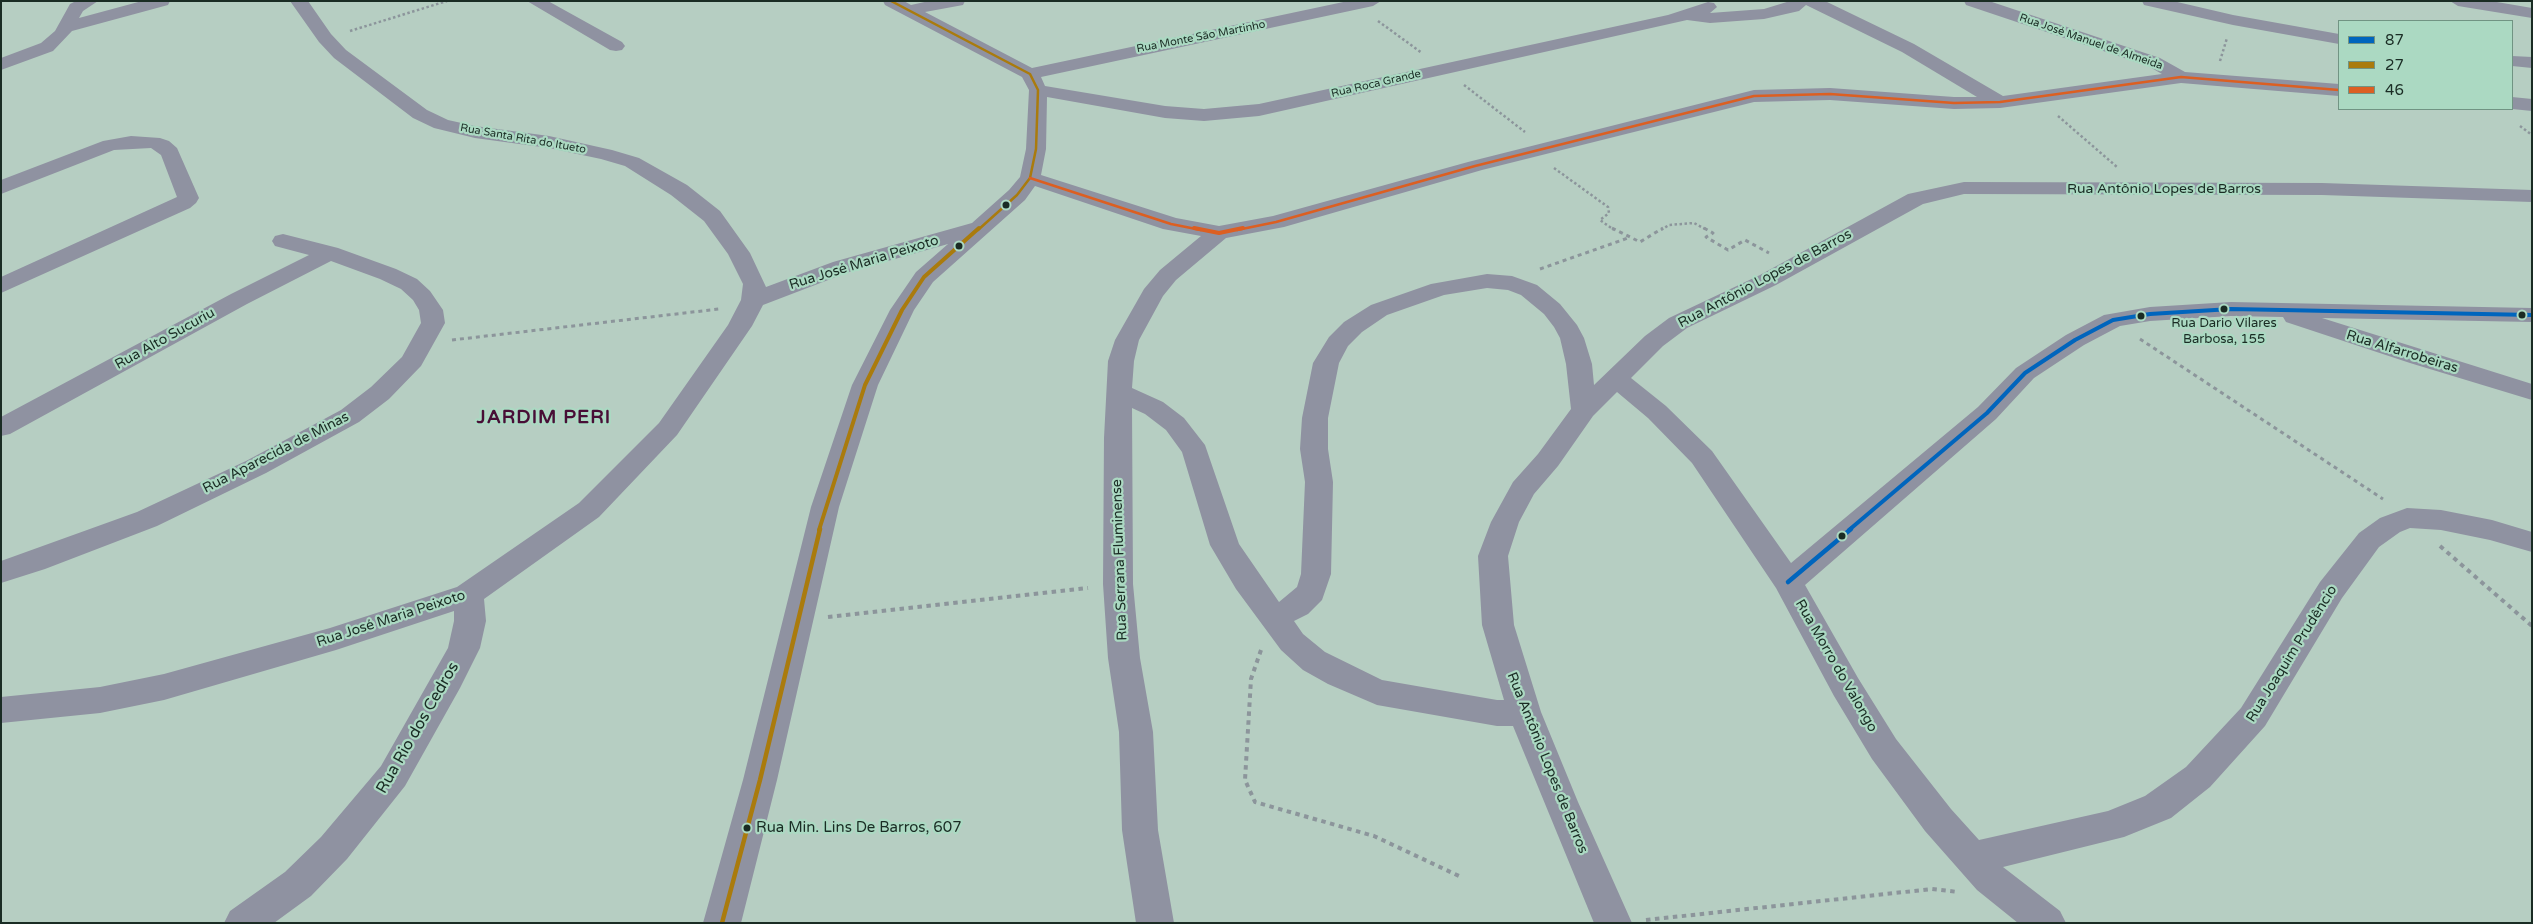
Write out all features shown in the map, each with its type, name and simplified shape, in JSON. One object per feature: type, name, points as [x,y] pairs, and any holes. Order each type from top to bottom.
[{"type":"street","points":[[1,66],[47,47],[62,34],[76,8],[90,1]]},
{"type":"street","points":[[66,27],[162,1]]},
{"type":"street","name":"Rua Santa Rita do Itueto","points":[[298,1],[325,38],[340,54],[420,114],[441,124],[474,132],[581,148],[632,162],[656,175],[697,202],[712,216],[739,254],[755,284],[753,300]]},
{"type":"street","points":[[535,1],[616,46]]},
{"type":"street","points":[[900,6],[957,1]]},
{"type":"street","name":"Rua Monte São Martinho","points":[[1034,82],[1372,1]]},
{"type":"street","points":[[1687,15],[1710,18],[1764,14],[1793,7],[1800,1]]},
{"type":"street","points":[[1811,1],[1908,48],[2000,102]]},
{"type":"street","name":"Rua José Manuel de Almeida","points":[[1972,1],[2154,62],[2181,78]]},
{"type":"street","points":[[2150,1],[2233,20],[2338,39]]},
{"type":"street","points":[[2458,1],[2522,8]]},
{"type":"street","name":"Rua Roca Grande","points":[[900,6],[1034,82],[1165,112],[1204,115],[1259,110],[1687,15],[1708,6]]},
{"type":"street","points":[[2513,62],[2532,63]]},
{"type":"street","points":[[1030,178],[1127,208],[1171,224],[1219,234],[1276,222],[1475,166],[1754,96],[1830,94],[1954,102],[2000,102],[2181,78],[2338,90]]},
{"type":"street","points":[[723,921],[760,780],[825,507],[865,385],[902,310],[924,277],[976,229],[1001,210],[1017,195],[1030,178],[1036,148],[1034,82]]},
{"type":"street","points":[[2513,104],[2532,105]]},
{"type":"street","points":[[1,188],[110,145],[131,142],[153,142],[162,145],[170,152],[188,198],[182,203],[1,286]]},
{"type":"street","name":"Rua Antônio Lopes de Barros","points":[[1613,923],[1560,802],[1524,712],[1498,625],[1492,556],[1505,522],[1523,489],[1548,460],[1584,410],[1654,341],[1678,323],[1794,266],[1916,200],[1939,192],[1964,188],[2008,187],[2136,190],[2322,189],[2532,196]]},
{"type":"street","name":"Rua José Maria Peixoto","points":[[1,710],[100,700],[164,687],[336,638],[373,624],[468,595],[589,510],[662,435],[686,406],[740,326],[753,300],[841,267],[976,229]]},
{"type":"street","name":"Rua Serrana Fluminense","points":[[1155,923],[1140,830],[1136,732],[1124,658],[1118,584],[1119,392],[1121,361],[1126,340],[1139,314],[1168,275],[1219,234]]},
{"type":"street","name":"Rua Aparecida de Minas","points":[[1,572],[34,562],[148,519],[300,443],[350,416],[380,393],[412,362],[424,343],[433,323],[431,310],[422,296],[409,284],[388,274],[330,253],[283,241]]},
{"type":"street","name":"Rua Alto Sucuriu","points":[[1,428],[239,299],[330,253]]},
{"type":"street","points":[[1274,618],[1297,606],[1311,592],[1316,574],[1319,482],[1314,449],[1316,418],[1326,363],[1338,342],[1353,327],[1379,310],[1439,289],[1501,281],[1529,290],[1552,309],[1565,325],[1572,338],[1579,364],[1584,410]]},
{"type":"street","points":[[1788,582],[1987,413],[2025,373],[2075,340],[2113,320],[2190,310],[2532,315]]},
{"type":"street","name":"Rua Alfarrobeiras","points":[[2273,310],[2418,358],[2532,392]]},
{"type":"street","name":"Rua Morro do Valongo","points":[[1616,379],[1657,412],[1702,457],[1788,582],[1846,687],[1884,748],[1938,820],[1990,878],[2047,923]]},
{"type":"street","points":[[1119,392],[1154,408],[1175,424],[1195,451],[1225,545],[1247,581],[1292,642],[1314,661],[1339,675],[1377,692],[1497,713],[1524,712]]},
{"type":"street","name":"Rua Joaquim Prudêncio","points":[[1972,858],[2111,826],[2158,807],[2198,778],[2254,718],[2331,590],[2369,540],[2390,525],[2407,518],[2449,521],[2492,530],[2532,542]]},
{"type":"street","name":"Rua Rio dos Cedros","points":[[243,923],[298,884],[334,848],[394,776],[444,688],[464,648],[470,621],[468,595]]},
{"type":"path","points":[[325,38],[447,1]]},
{"type":"path","points":[[2032,98],[2090,141],[2136,184],[2136,190]]},
{"type":"path","points":[[1530,153],[1608,207],[1609,213],[1600,220],[1602,224],[1629,238],[1640,242],[1669,225],[1694,223],[1713,233],[1706,237],[1728,250],[1745,240],[1794,266]]},
{"type":"path","points":[[1501,281],[1629,238]]},
{"type":"path","points":[[424,343],[745,306],[753,300]]},
{"type":"path","points":[[2113,320],[2392,505],[2532,626]]},
{"type":"path","points":[[797,620],[960,604],[1118,584]]},
{"type":"path","points":[[1274,618],[1251,679],[1244,780],[1255,802],[1374,836],[1459,876]]},
{"type":"path","points":[[1639,921],[1932,889],[2014,897]]},
{"type":"transit line","name":"27","points":[[722,923],[760,780],[825,507],[865,385],[902,310],[924,277],[1017,195],[1030,178],[1036,149],[1038,90],[1030,74],[891,1]]},
{"type":"transit line","name":"46","points":[[1030,178],[1127,208],[1171,224],[1219,233],[1276,222],[1475,166],[1754,96],[1830,94],[1954,103],[2000,102],[2181,77],[2338,90]]},
{"type":"transit line","name":"87","points":[[1788,582],[1987,413],[2025,373],[2075,340],[2113,320],[2150,314],[2231,309],[2532,315]]},
{"type":"place","name":"Rua Dario Vilares Barbosa, 155","points":[[2224,309]]},
{"type":"place","name":"Rua Min. Lins De Barros, 607","points":[[747,828]]},
{"type":"district","name":"JARDIM PERI","points":[[544,418]]}]
